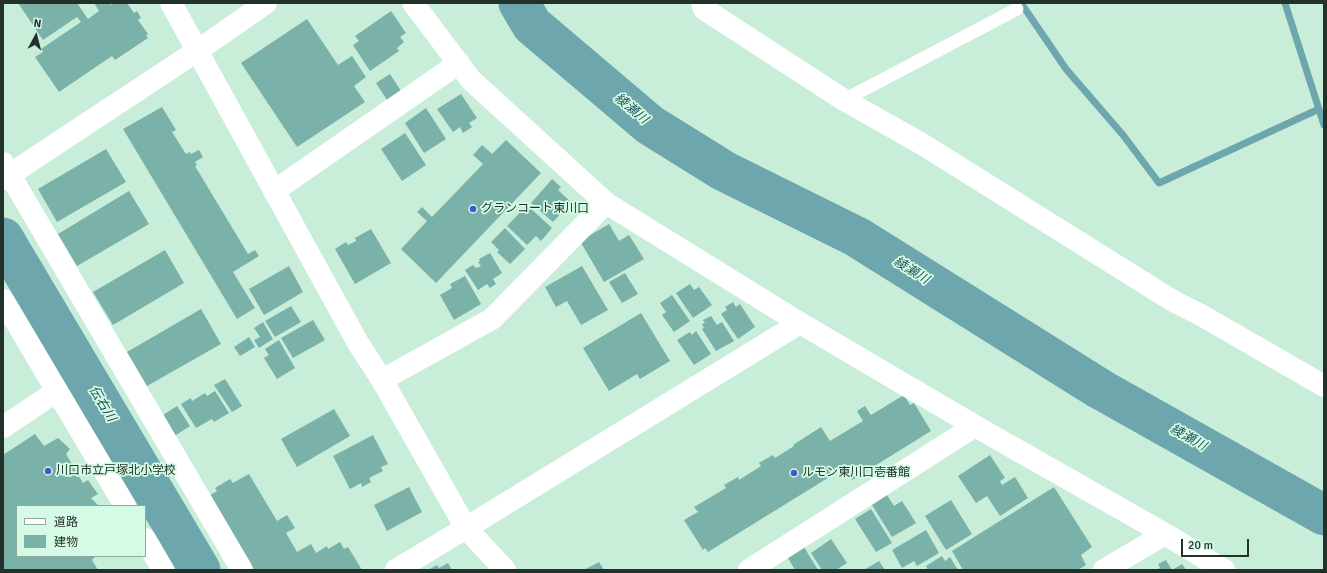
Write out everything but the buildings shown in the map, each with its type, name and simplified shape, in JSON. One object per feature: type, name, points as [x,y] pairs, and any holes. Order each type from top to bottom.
[{"type":"street","points":[[170,3],[358,343],[382,380],[466,528],[505,570]]},
{"type":"street","points":[[242,570],[5,172],[197,51],[266,3]]},
{"type":"street","points":[[413,3],[471,80],[606,203],[800,323],[975,426],[1165,534],[1224,570]]},
{"type":"street","points":[[702,3],[704,9],[844,100],[922,144],[1173,301],[1201,315],[1324,386]]},
{"type":"street","points":[[274,191],[459,63]]},
{"type":"street","points":[[382,380],[492,319],[606,203]]},
{"type":"street","points":[[3,300],[125,505]]},
{"type":"street","points":[[396,570],[800,323]]},
{"type":"street","points":[[3,427],[57,391]]},
{"type":"street","points":[[749,570],[975,426]]},
{"type":"street","points":[[1104,570],[1165,534]]},
{"type":"street","points":[[146,541],[163,570]]},
{"type":"lane","points":[[844,100],[1017,9]]},
{"type":"waterway","name":"綾瀬川","points":[[519,3],[532,25],[650,125],[724,171],[857,237],[1100,389],[1324,515]]},
{"type":"waterway","points":[[1021,3],[1066,69],[1123,135],[1159,183],[1319,109]]},
{"type":"waterway","points":[[1285,3],[1324,125]]},
{"type":"waterway","name":"伝右川","points":[[3,238],[200,570]]},
{"type":"place","name":"グランコート東川口","points":[[473,209]]},
{"type":"place","name":"川口市立戸塚北小学校","points":[[48,471]]},
{"type":"place","name":"ルモン東川口壱番館","points":[[794,473]]}]
